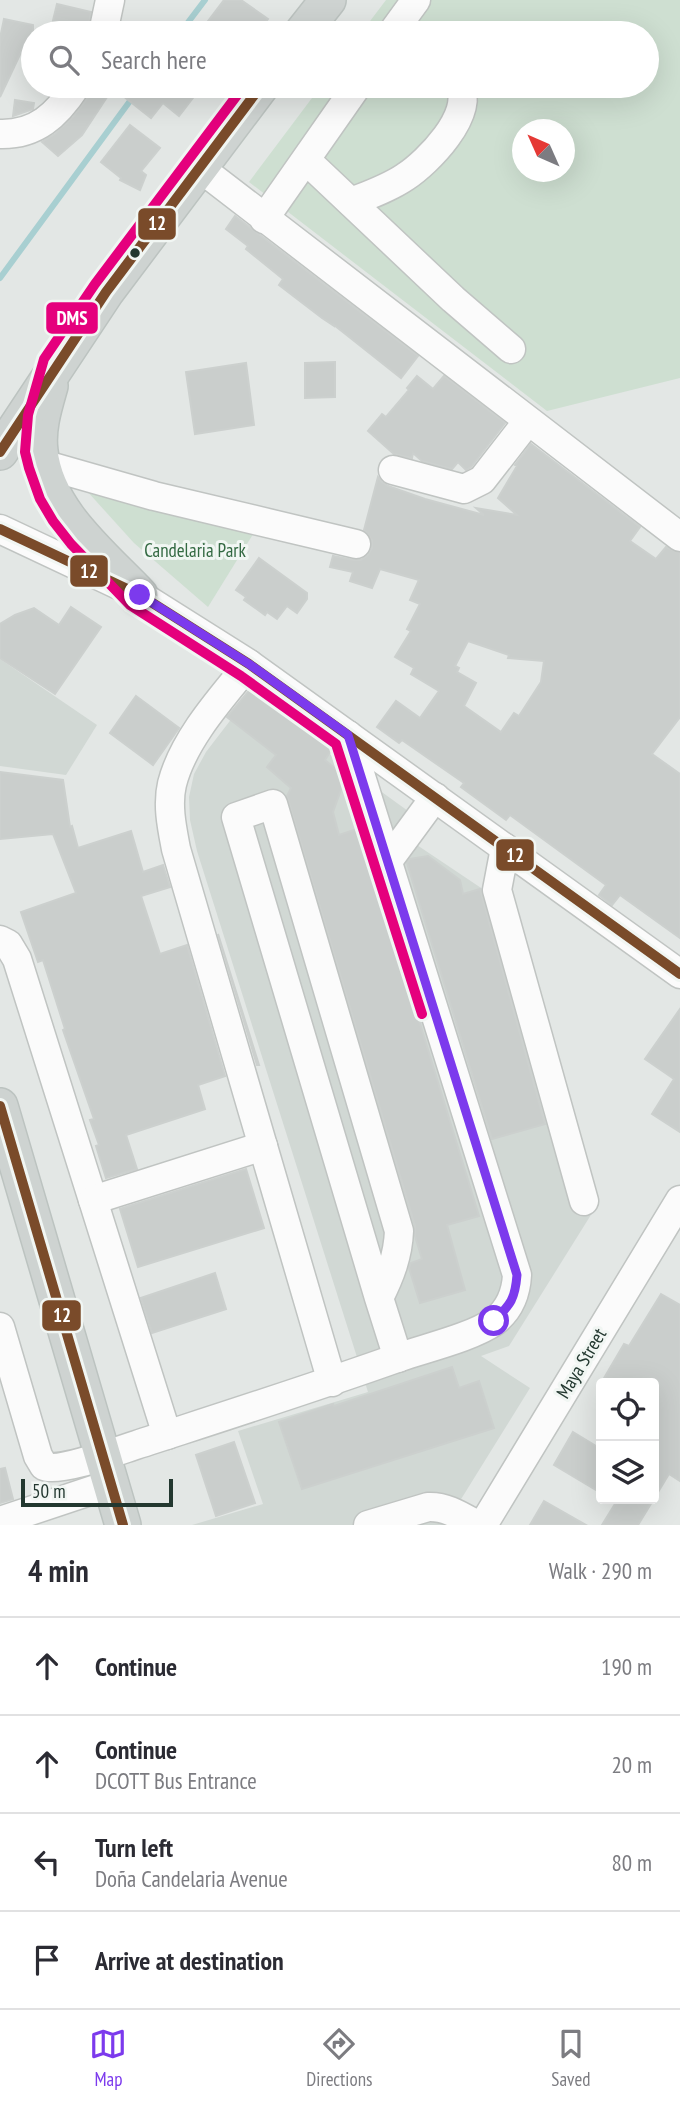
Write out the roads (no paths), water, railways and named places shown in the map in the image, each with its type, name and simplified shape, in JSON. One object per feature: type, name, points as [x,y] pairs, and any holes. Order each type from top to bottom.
[{"type":"main road","points":[[311,21],[328,0]]},
{"type":"main road","points":[[4,443],[106,292],[252,98]]},
{"type":"main road","points":[[56,367],[42,418],[39,449],[53,494],[81,534],[140,595]]},
{"type":"main road","points":[[0,1106],[122,1525]]},
{"type":"street","points":[[106,21],[110,0]]},
{"type":"street","points":[[403,21],[416,0]]},
{"type":"street","points":[[0,134],[13,135],[43,124],[66,98]]},
{"type":"street","points":[[264,219],[349,98]]},
{"type":"street","points":[[351,202],[405,178],[433,153],[452,129],[462,108],[463,98]]},
{"type":"street","points":[[306,160],[453,299],[511,349]]},
{"type":"street","points":[[200,168],[680,537]]},
{"type":"street","points":[[393,470],[464,489],[482,480],[528,421]]},
{"type":"street","points":[[42,464],[167,499],[356,544]]},
{"type":"street","points":[[0,529],[140,595],[249,664],[680,974]]},
{"type":"street","points":[[249,664],[220,698],[188,746],[172,785],[172,828],[332,1382]]},
{"type":"street","points":[[0,1521],[106,1470],[167,1435],[464,1336],[494,1321],[508,1307],[516,1293],[517,1275],[348,735]]},
{"type":"street","points":[[388,861],[435,797]]},
{"type":"street","points":[[379,1298],[399,1249],[399,1231],[273,804],[236,817],[379,1298],[398,1358]]},
{"type":"street","points":[[505,848],[497,890],[584,1201]]},
{"type":"street","points":[[0,940],[8,944],[17,959],[167,1435]]},
{"type":"street","points":[[93,1200],[263,1146]]},
{"type":"street","name":"Maya Street","points":[[483,1525],[680,1200]]},
{"type":"street","points":[[0,1327],[40,1461],[44,1466],[52,1468],[106,1470]]},
{"type":"street","points":[[368,1525],[436,1506],[477,1525]]},
{"type":"waterway","points":[[189,21],[205,0]]},
{"type":"waterway","points":[[0,278],[132,98]]},
{"type":"park label","name":"Candelaria Park","points":[[195,550]]}]
